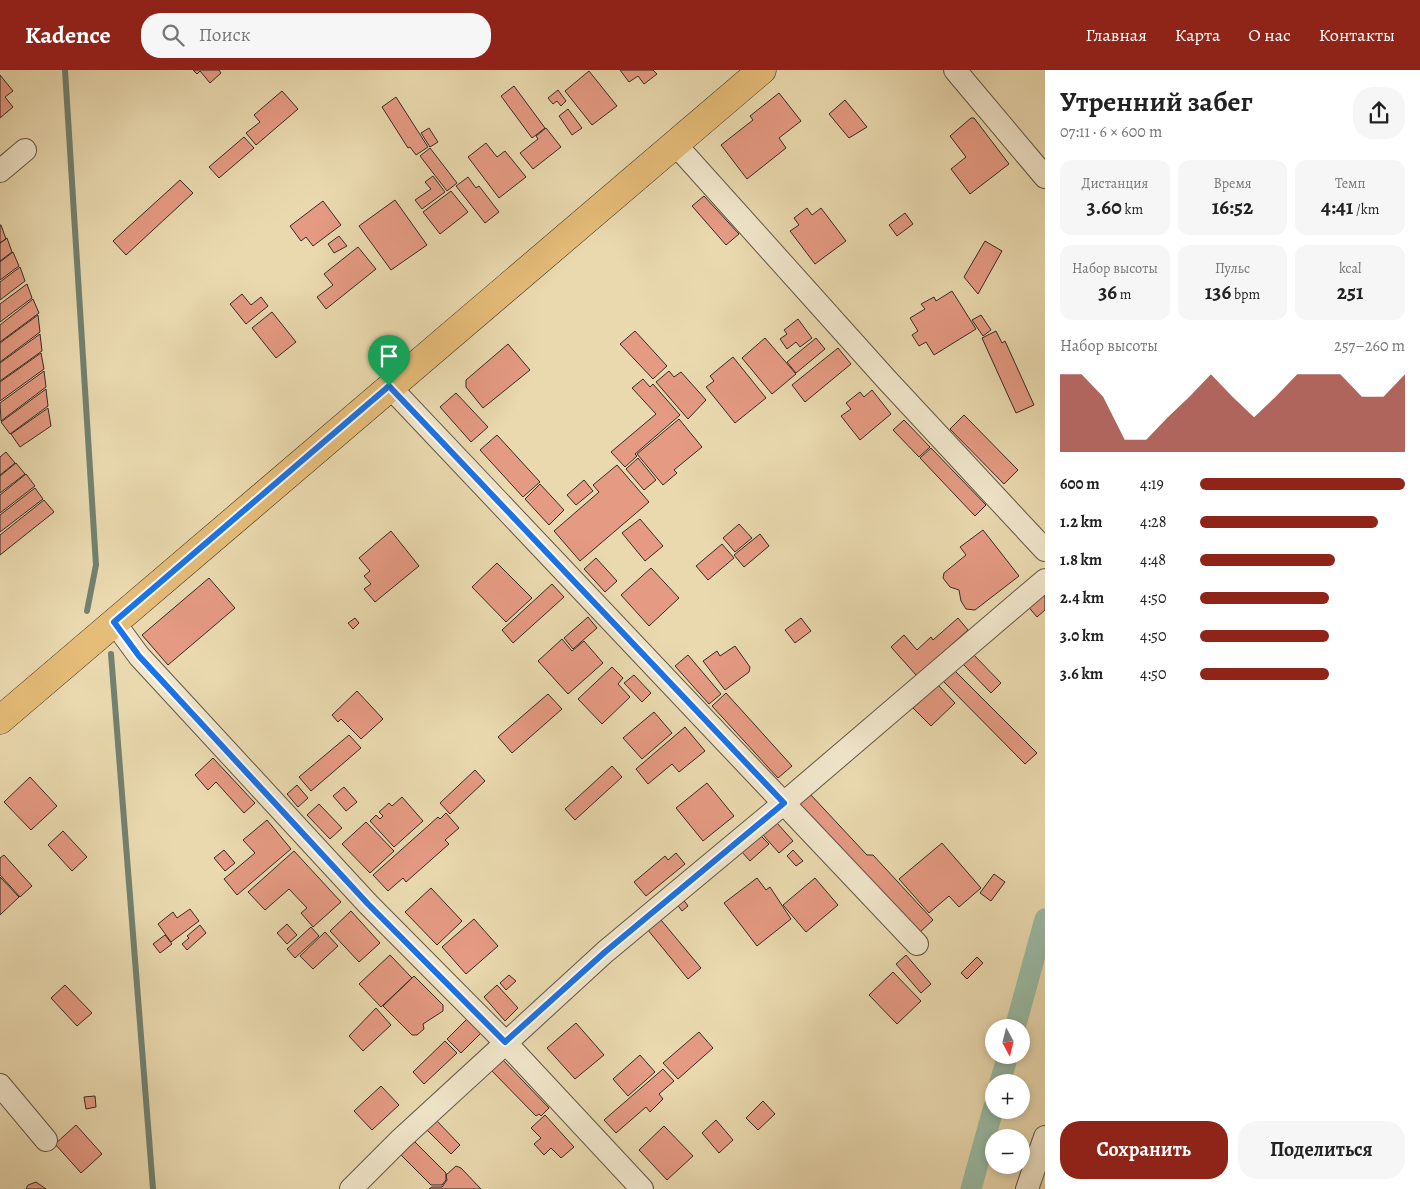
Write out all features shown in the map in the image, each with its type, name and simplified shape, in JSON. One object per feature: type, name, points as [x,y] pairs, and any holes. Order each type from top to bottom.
[{"type":"main road","points":[[0,720],[389,386],[676,145],[762,70]]},
{"type":"street","points":[[955,70],[1045,177]]},
{"type":"street","points":[[676,145],[887,380],[1045,550]]},
{"type":"street","points":[[0,171],[25,150]]},
{"type":"street","points":[[389,386],[917,944]]},
{"type":"street","points":[[351,1189],[505,1042],[611,947],[784,803],[1045,580]]},
{"type":"street","points":[[114,622],[139,656],[315,848],[505,1042],[642,1189]]},
{"type":"street","points":[[0,1085],[46,1140]]},
{"type":"street","points":[[1027,1189],[1045,1137]]},
{"type":"building","points":[[193,70],[219,70],[221,73],[210,83],[200,71],[197,74]]},
{"type":"building","points":[[620,70],[653,70],[657,74],[644,84],[638,76],[629,82]]},
{"type":"building","points":[[589,71],[617,106],[592,125],[565,91]]},
{"type":"building","points":[[0,75],[13,91],[5,97],[13,107],[0,118]]},
{"type":"building","points":[[514,86],[545,128],[532,138],[501,96]]},
{"type":"building","points":[[558,90],[566,101],[561,106],[557,101],[553,104],[548,98]]},
{"type":"building","points":[[282,91],[298,109],[256,145],[246,133],[260,122],[254,115]]},
{"type":"building","points":[[779,93],[801,121],[779,138],[786,148],[747,179],[721,145],[753,120],[750,116]]},
{"type":"building","points":[[396,97],[428,147],[416,155],[410,147],[408,148],[382,107]]},
{"type":"building","points":[[845,100],[867,127],[849,138],[829,114]]},
{"type":"building","points":[[568,109],[582,128],[572,135],[559,116]]},
{"type":"building","points":[[971,118],[974,118],[1009,164],[970,194],[951,169],[966,157],[950,136]]},
{"type":"building","points":[[429,128],[438,142],[430,147],[421,133]]},
{"type":"building","points":[[546,128],[561,147],[533,169],[520,153],[538,139],[536,136]]},
{"type":"building","points":[[244,137],[254,148],[219,178],[209,167]]},
{"type":"building","points":[[486,143],[497,157],[505,151],[526,177],[499,198],[468,157]]},
{"type":"building","points":[[430,148],[457,183],[447,191],[420,156]]},
{"type":"building","points":[[433,176],[445,192],[422,209],[415,200],[431,189],[425,182]]},
{"type":"building","points":[[468,177],[476,188],[479,186],[499,212],[485,223],[456,186]]},
{"type":"building","points":[[180,180],[193,193],[126,255],[113,241]]},
{"type":"building","points":[[451,191],[468,212],[440,234],[423,212]]},
{"type":"building","points":[[704,196],[739,234],[726,245],[692,206]]},
{"type":"building","points":[[395,200],[427,245],[391,270],[359,226]]},
{"type":"building","points":[[323,201],[341,225],[313,246],[306,237],[301,241],[290,226]]},
{"type":"building","points":[[807,208],[812,215],[821,208],[846,241],[815,264],[790,231],[799,225],[794,218]]},
{"type":"building","points":[[905,213],[913,224],[897,236],[889,225]]},
{"type":"building","points":[[0,225],[6,239],[0,243]]},
{"type":"building","points":[[339,236],[347,246],[334,253],[328,244]]},
{"type":"building","points":[[7,238],[12,252],[0,261],[0,243]]},
{"type":"building","points":[[985,241],[1002,251],[978,294],[964,277]]},
{"type":"building","points":[[358,247],[376,269],[326,309],[317,297],[333,285],[324,274]]},
{"type":"building","points":[[13,252],[19,266],[0,280],[0,262]]},
{"type":"building","points":[[20,267],[25,281],[0,300],[0,282]]},
{"type":"building","points":[[27,284],[32,298],[0,322],[0,304]]},
{"type":"building","points":[[952,291],[976,329],[934,355],[926,342],[919,346],[912,335],[918,331],[910,318],[925,309],[921,304],[934,297],[936,301]]},
{"type":"building","points":[[242,294],[251,305],[261,297],[268,306],[246,324],[230,304]]},
{"type":"building","points":[[33,299],[39,313],[0,342],[0,325]]},
{"type":"building","points":[[272,312],[296,342],[276,358],[252,328]]},
{"type":"building","points":[[38,315],[40,332],[0,362],[0,343]]},
{"type":"building","points":[[981,315],[991,330],[983,336],[972,320]]},
{"type":"building","points":[[798,319],[812,338],[800,347],[796,342],[787,349],[780,339],[787,334],[784,330]]},
{"type":"building","points":[[635,331],[667,366],[653,379],[620,344]]},
{"type":"building","points":[[996,331],[1002,343],[1005,341],[1034,405],[1016,413],[982,338]]},
{"type":"building","points":[[40,334],[42,351],[0,381],[0,363]]},
{"type":"building","points":[[765,338],[796,374],[772,394],[742,358]]},
{"type":"building","points":[[816,338],[825,349],[796,373],[787,362]]},
{"type":"building","points":[[508,344],[530,370],[483,408],[466,387],[466,380]]},
{"type":"building","points":[[838,348],[851,364],[805,402],[792,385]]},
{"type":"building","points":[[41,353],[44,369],[0,401],[0,382]]},
{"type":"building","points":[[733,357],[766,398],[735,423],[706,387],[714,381],[710,376]]},
{"type":"building","points":[[44,371],[46,387],[1,421],[0,403]]},
{"type":"building","points":[[669,371],[674,377],[681,372],[706,400],[688,419],[656,382]]},
{"type":"building","points":[[643,379],[650,387],[653,384],[680,415],[635,454],[637,456],[625,467],[611,452],[656,414],[632,388]]},
{"type":"building","points":[[46,389],[48,406],[10,434],[1,422]]},
{"type":"building","points":[[872,390],[891,414],[860,440],[841,416],[851,409],[846,403],[860,392],[864,397]]},
{"type":"building","points":[[456,393],[488,427],[471,442],[440,407]]},
{"type":"building","points":[[48,408],[51,426],[20,447],[11,434]]},
{"type":"building","points":[[964,415],[1018,470],[1004,484],[950,429]]},
{"type":"building","points":[[679,419],[702,447],[674,470],[677,473],[663,485],[637,454]]},
{"type":"building","points":[[904,420],[930,447],[919,457],[893,430]]},
{"type":"building","points":[[497,435],[540,482],[523,497],[480,450]]},
{"type":"building","points":[[931,448],[986,505],[975,516],[920,458]]},
{"type":"building","points":[[6,452],[15,463],[0,475],[0,457]]},
{"type":"building","points":[[638,458],[656,480],[644,490],[626,469]]},
{"type":"building","points":[[16,463],[25,474],[0,493],[0,476]]},
{"type":"building","points":[[617,465],[649,502],[580,561],[554,531],[599,492],[593,485]]},
{"type":"building","points":[[26,474],[35,486],[0,513],[0,495]]},
{"type":"building","points":[[584,480],[593,491],[576,505],[567,495]]},
{"type":"building","points":[[540,484],[564,510],[549,525],[525,499]]},
{"type":"building","points":[[35,488],[43,499],[0,532],[0,515]]},
{"type":"building","points":[[44,500],[54,512],[0,555],[0,535]]},
{"type":"building","points":[[640,519],[663,546],[645,561],[622,533]]},
{"type":"building","points":[[739,524],[752,538],[735,552],[723,538]]},
{"type":"building","points":[[983,530],[1019,576],[975,610],[966,609],[961,601],[959,590],[950,587],[943,578],[944,573],[966,555],[960,547]]},
{"type":"building","points":[[391,531],[419,566],[375,602],[364,589],[371,584],[364,576],[370,571],[359,558]]},
{"type":"building","points":[[760,534],[769,546],[744,567],[734,555]]},
{"type":"building","points":[[722,544],[734,558],[708,580],[696,566]]},
{"type":"building","points":[[596,558],[617,581],[605,592],[584,569]]},
{"type":"building","points":[[497,563],[532,598],[506,622],[472,587]]},
{"type":"building","points":[[651,568],[679,598],[649,626],[621,595]]},
{"type":"building","points":[[209,578],[235,608],[168,665],[142,635]]},
{"type":"building","points":[[552,584],[564,597],[513,643],[502,630]]},
{"type":"building","points":[[1045,588],[1045,610],[1037,617],[1026,604]]},
{"type":"building","points":[[588,617],[597,628],[573,649],[564,638]]},
{"type":"building","points":[[355,618],[359,623],[353,629],[348,623]]},
{"type":"building","points":[[801,618],[811,631],[795,643],[785,630]]},
{"type":"building","points":[[958,618],[968,630],[917,676],[891,647],[904,635],[917,650],[931,637],[933,640]]},
{"type":"building","points":[[562,639],[572,651],[584,641],[603,663],[568,694],[538,661]]},
{"type":"building","points":[[735,646],[750,667],[749,672],[725,690],[703,661],[717,651],[720,656]]},
{"type":"building","points":[[972,653],[1001,683],[991,693],[962,663]]},
{"type":"building","points":[[688,655],[721,694],[709,704],[675,666]]},
{"type":"building","points":[[612,667],[623,678],[618,684],[630,697],[602,724],[578,699]]},
{"type":"building","points":[[953,669],[1037,753],[1025,764],[942,680]]},
{"type":"building","points":[[634,675],[651,693],[642,702],[624,683]]},
{"type":"building","points":[[938,685],[955,703],[931,726],[913,708]]},
{"type":"building","points":[[357,691],[383,719],[361,739],[341,719],[338,722],[332,715]]},
{"type":"building","points":[[726,693],[792,766],[778,778],[712,706]]},
{"type":"building","points":[[548,694],[562,709],[512,753],[498,737]]},
{"type":"building","points":[[654,712],[672,733],[642,759],[623,738]]},
{"type":"building","points":[[685,727],[705,751],[679,772],[672,764],[648,784],[636,769]]},
{"type":"building","points":[[349,735],[361,748],[311,791],[299,777]]},
{"type":"building","points":[[213,758],[255,803],[244,813],[216,782],[208,790],[195,775]]},
{"type":"building","points":[[612,766],[622,777],[575,820],[565,809]]},
{"type":"building","points":[[475,770],[485,781],[450,814],[440,803]]},
{"type":"building","points":[[30,777],[57,806],[31,830],[4,802]]},
{"type":"building","points":[[707,783],[734,816],[703,841],[676,808]]},
{"type":"building","points":[[297,785],[308,798],[298,807],[287,794]]},
{"type":"building","points":[[344,787],[357,802],[346,811],[333,796]]},
{"type":"building","points":[[810,794],[867,855],[873,855],[933,920],[919,933],[798,804]]},
{"type":"building","points":[[402,797],[423,821],[394,847],[370,821],[376,815],[380,819],[383,816],[379,812],[389,803],[392,806]]},
{"type":"building","points":[[319,804],[342,828],[330,839],[307,815]]},
{"type":"building","points":[[446,813],[459,828],[445,840],[449,844],[406,882],[403,878],[388,891],[373,875],[438,817],[440,819]]},
{"type":"building","points":[[267,820],[291,849],[237,895],[224,879],[255,853],[243,840]]},
{"type":"building","points":[[366,822],[394,851],[370,873],[342,844]]},
{"type":"building","points":[[777,823],[793,841],[779,853],[763,835]]},
{"type":"building","points":[[63,831],[87,857],[72,871],[48,845]]},
{"type":"building","points":[[760,835],[769,844],[750,861],[741,851]]},
{"type":"building","points":[[942,843],[981,888],[959,907],[949,896],[929,913],[899,879]]},
{"type":"building","points":[[224,850],[235,863],[225,871],[214,858]]},
{"type":"building","points":[[793,850],[803,861],[796,866],[787,856]]},
{"type":"building","points":[[294,851],[341,902],[313,927],[301,913],[307,908],[289,889],[265,910],[248,892]]},
{"type":"building","points":[[676,853],[685,864],[646,896],[634,882],[665,856],[668,860]]},
{"type":"building","points":[[4,855],[32,886],[20,897],[0,875],[0,858]]},
{"type":"building","points":[[994,874],[1005,882],[991,901],[980,893]]},
{"type":"building","points":[[0,877],[19,897],[0,915]]},
{"type":"building","points":[[757,878],[766,890],[770,887],[791,919],[757,946],[724,903]]},
{"type":"building","points":[[815,878],[838,905],[806,932],[783,905]]},
{"type":"building","points":[[431,888],[462,921],[437,945],[405,912]]},
{"type":"building","points":[[682,898],[688,906],[682,911],[676,903]]},
{"type":"building","points":[[190,909],[199,921],[171,942],[158,924],[173,912],[177,918]]},
{"type":"building","points":[[351,911],[380,943],[359,962],[330,931]]},
{"type":"building","points":[[656,914],[701,968],[688,979],[643,924]]},
{"type":"building","points":[[474,919],[498,946],[466,974],[442,947]]},
{"type":"building","points":[[287,924],[297,935],[287,944],[277,933]]},
{"type":"building","points":[[200,925],[206,933],[187,950],[182,944],[189,938],[187,936]]},
{"type":"building","points":[[311,927],[319,936],[295,958],[287,949]]},
{"type":"building","points":[[325,932],[338,946],[313,969],[300,956]]},
{"type":"building","points":[[165,935],[172,944],[160,953],[153,944]]},
{"type":"building","points":[[390,955],[412,978],[381,1007],[359,984]]},
{"type":"building","points":[[906,955],[931,984],[921,993],[896,964]]},
{"type":"building","points":[[977,957],[983,963],[967,979],[961,973]]},
{"type":"building","points":[[893,972],[921,1001],[897,1024],[869,995]]},
{"type":"building","points":[[509,975],[516,981],[506,990],[500,983]]},
{"type":"building","points":[[414,976],[443,1005],[443,1011],[423,1024],[424,1029],[417,1035],[412,1035],[383,1006]]},
{"type":"building","points":[[65,985],[92,1013],[77,1026],[51,998]]},
{"type":"building","points":[[497,985],[518,1008],[505,1021],[484,997]]},
{"type":"building","points":[[376,1008],[391,1025],[363,1051],[349,1036]]},
{"type":"building","points":[[467,1019],[481,1033],[461,1053],[447,1039]]},
{"type":"building","points":[[576,1023],[604,1055],[575,1079],[547,1048]]},
{"type":"building","points":[[699,1032],[713,1048],[678,1079],[663,1063]]},
{"type":"building","points":[[445,1041],[457,1053],[424,1084],[413,1072]]},
{"type":"building","points":[[640,1055],[655,1072],[628,1096],[613,1079]]},
{"type":"building","points":[[500,1057],[549,1108],[541,1116],[539,1114],[536,1116],[489,1068]]},
{"type":"building","points":[[663,1069],[674,1081],[659,1094],[663,1099],[650,1112],[646,1107],[616,1133],[604,1120]]},
{"type":"building","points":[[381,1086],[399,1105],[372,1130],[354,1111]]},
{"type":"building","points":[[95,1096],[96,1107],[86,1109],[84,1097]]},
{"type":"building","points":[[763,1101],[775,1114],[758,1130],[746,1118]]},
{"type":"building","points":[[545,1115],[574,1147],[561,1158],[551,1148],[544,1155],[534,1144],[541,1138],[531,1128]]},
{"type":"building","points":[[435,1119],[460,1145],[451,1154],[425,1128]]},
{"type":"building","points":[[716,1120],[733,1140],[719,1153],[702,1133]]},
{"type":"building","points":[[76,1125],[102,1154],[81,1173],[55,1144]]},
{"type":"building","points":[[664,1126],[693,1156],[667,1180],[639,1150]]},
{"type":"building","points":[[412,1139],[446,1173],[446,1180],[442,1185],[431,1185],[399,1153]]},
{"type":"building","points":[[456,1166],[461,1168],[481,1189],[429,1189],[432,1187],[442,1187],[447,1180],[446,1175]]},
{"type":"building","points":[[36,1182],[46,1189],[26,1189],[28,1185]]},
{"type":"waterway","points":[[65,70],[96,565],[87,611]]},
{"type":"waterway","points":[[111,654],[153,1189]]},
{"type":"waterway","points":[[1017,1019],[1045,919]]},
{"type":"waterway","points":[[1002,1074],[1005,1064]]},
{"type":"waterway","points":[[971,1189],[990,1119]]},
{"type":"route","points":[[389,386],[784,803],[605,952],[505,1042],[368,904],[139,656],[114,622],[389,386]]}]
